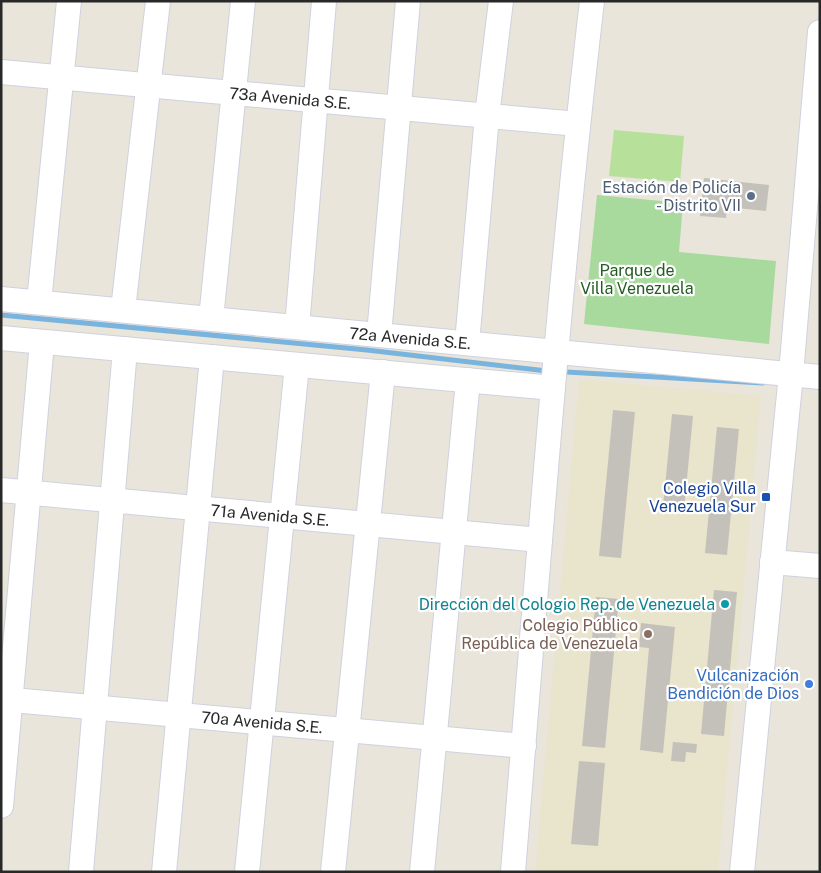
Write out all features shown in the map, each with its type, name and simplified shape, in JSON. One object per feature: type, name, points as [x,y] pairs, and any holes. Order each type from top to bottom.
[{"type":"street","points":[[39,302],[68,1]]},
{"type":"street","points":[[123,310],[158,1]]},
{"type":"street","points":[[211,319],[243,1]]},
{"type":"street","points":[[297,327],[324,1]]},
{"type":"street","points":[[379,335],[408,1]]},
{"type":"street","points":[[467,343],[487,116],[501,1]]},
{"type":"street","points":[[513,872],[553,388],[578,124],[592,1]]},
{"type":"street","points":[[742,872],[790,374],[820,32]]},
{"type":"street","name":"73a Avenida S.E.","points":[[1,72],[578,124]]},
{"type":"street","name":"72a Avenida S.E.","points":[[1,299],[820,377]]},
{"type":"street","points":[[1,338],[553,388]]},
{"type":"street","points":[[1,806],[6,699],[29,492],[42,342]]},
{"type":"street","points":[[81,872],[125,349]]},
{"type":"street","points":[[164,872],[212,357]]},
{"type":"street","points":[[247,872],[297,365]]},
{"type":"street","points":[[333,872],[383,372]]},
{"type":"street","points":[[422,872],[468,380]]},
{"type":"street","name":"71a Avenida S.E.","points":[[1,490],[540,540]]},
{"type":"street","points":[[772,562],[820,566]]},
{"type":"street","name":"70a Avenida S.E.","points":[[6,699],[524,746]]},
{"type":"shaded area","name":"Colegio Público República de Venezuela","points":[[579,379],[761,396],[718,872],[535,872]]},
{"type":"green space","points":[[614,130],[684,136],[680,182],[609,176]]},
{"type":"green space","name":"Parque de Villa Venezuela","points":[[597,195],[683,203],[679,252],[776,261],[769,344],[584,324]]},
{"type":"building","points":[[704,178],[769,185],[766,211],[727,207],[726,218],[700,216]]},
{"type":"building","points":[[613,410],[635,412],[621,558],[599,556]]},
{"type":"building","points":[[672,414],[693,416],[684,509],[663,507]]},
{"type":"building","points":[[717,427],[739,429],[727,555],[705,553]]},
{"type":"building","points":[[714,590],[737,592],[724,736],[701,734]]},
{"type":"building","points":[[596,597],[619,599],[605,748],[582,746]]},
{"type":"building","points":[[641,623],[675,627],[663,753],[640,750],[649,648],[639,647]]},
{"type":"building","points":[[673,742],[697,744],[696,753],[686,752],[685,762],[671,761]]},
{"type":"building","points":[[579,761],[605,763],[598,846],[571,844]]},
{"type":"waterway","points":[[1,315],[367,350],[547,371]]},
{"type":"waterway","points":[[566,372],[763,383]]},
{"type":"place","name":"Estación de Policía - Distrito VII","points":[[751,196]]},
{"type":"place","name":"Colegio Villa Venezuela Sur","points":[[766,497]]},
{"type":"place","name":"Dirección del Cologio Rep. de Venezuela","points":[[725,604]]},
{"type":"place","name":"Colegio Público República de Venezuela","points":[[648,634]]},
{"type":"place","name":"Vulcanización Bendición de Dios","points":[[809,684]]}]
